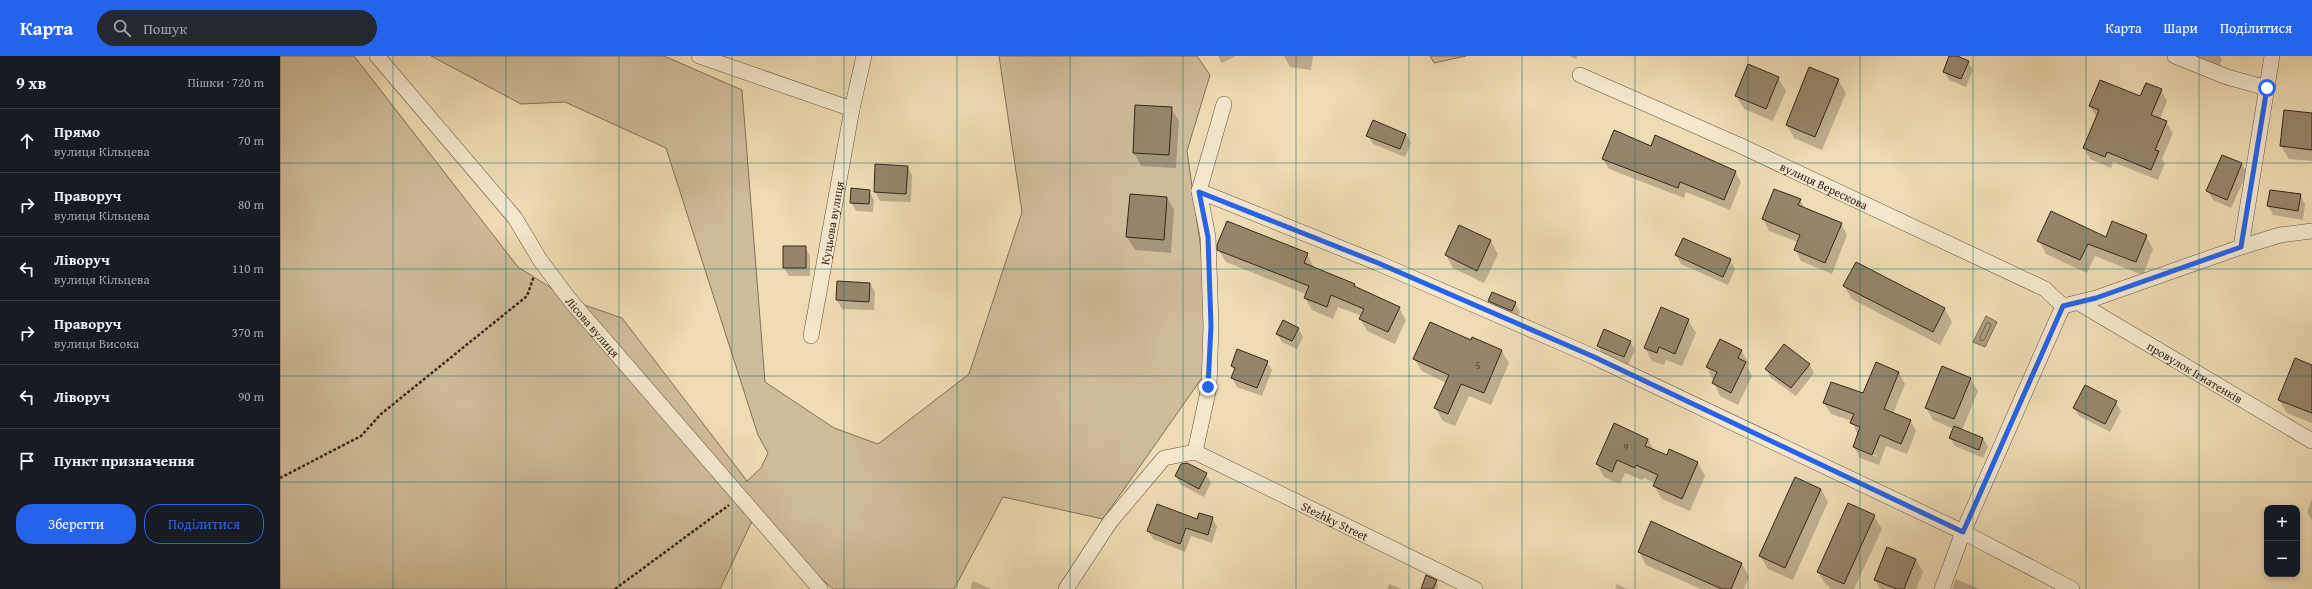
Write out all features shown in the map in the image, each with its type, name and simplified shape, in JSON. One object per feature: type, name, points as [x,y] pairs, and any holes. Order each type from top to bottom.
[{"type":"street","name":"Лісова вулиця","points":[[377,56],[515,218],[540,260],[570,300],[820,589]]},
{"type":"street","points":[[699,56],[852,109]]},
{"type":"street","name":"Куцьова вулиця","points":[[811,336],[852,109],[864,56]]},
{"type":"street","points":[[2175,56],[2228,77],[2267,88]]},
{"type":"street","points":[[2241,247],[2272,56]]},
{"type":"street","name":"вулиця Верескова","points":[[1580,75],[1746,149],[2045,289],[2063,306]]},
{"type":"street","points":[[1066,589],[1110,522],[1164,458],[1196,452],[1208,387],[1211,326],[1208,237],[1199,192],[1224,104]]},
{"type":"street","points":[[1199,192],[1378,263],[1592,356],[1963,532],[2072,589]]},
{"type":"street","points":[[1942,589],[1963,532],[2063,306],[2079,303],[2280,235],[2312,231]]},
{"type":"street","name":"провулок Ігнатенків","points":[[2079,303],[2312,441]]},
{"type":"street","name":"Stezhky Street","points":[[1196,452],[1475,589]]},
{"type":"path","points":[[280,478],[361,436],[381,414],[527,296],[540,260]]},
{"type":"path","points":[[615,589],[741,498]]},
{"type":"shaded area","points":[[280,56],[354,56],[518,267],[570,300],[622,318],[747,481],[761,468],[768,453],[758,435],[666,148],[565,102],[521,104],[431,56],[664,56],[742,90],[765,382],[834,428],[878,444],[969,374],[1022,212],[999,56],[1197,56],[1210,75],[1187,151],[1205,278],[1204,375],[1103,519],[1003,497],[954,589],[833,589],[753,519],[720,589],[280,589]]},
{"type":"shaded area","points":[[1430,56],[1466,56],[1434,63]]},
{"type":"water","points":[[1986,316],[1997,322],[1985,347],[1973,342]]},
{"type":"building","points":[[1949,56],[1957,56],[1969,61],[1961,79],[1943,72]]},
{"type":"building","points":[[1748,64],[1779,77],[1766,109],[1735,96]]},
{"type":"building","points":[[1809,67],[1839,79],[1815,137],[1786,125]]},
{"type":"building","points":[[2100,80],[2140,96],[2146,83],[2162,89],[2151,115],[2167,121],[2155,150],[2159,151],[2151,170],[2107,152],[2105,157],[2083,148],[2099,110],[2089,106]]},
{"type":"building","points":[[1135,105],[1172,107],[1169,155],[1133,153]]},
{"type":"building","points":[[2284,110],[2312,113],[2312,150],[2280,146]]},
{"type":"building","points":[[1373,120],[1406,134],[1400,149],[1366,136]]},
{"type":"building","points":[[1614,130],[1651,146],[1655,135],[1736,171],[1724,200],[1680,182],[1678,188],[1602,159]]},
{"type":"building","points":[[2222,155],[2242,163],[2227,200],[2206,191]]},
{"type":"building","points":[[875,164],[908,166],[906,194],[874,192]]},
{"type":"building","points":[[851,188],[870,190],[869,204],[850,203]]},
{"type":"building","points":[[1774,189],[1801,199],[1798,205],[1842,223],[1825,263],[1794,250],[1800,235],[1762,219]]},
{"type":"building","points":[[2270,190],[2301,194],[2298,211],[2267,206]]},
{"type":"building","points":[[1130,194],[1167,197],[1164,240],[1126,237]]},
{"type":"building","points":[[2051,211],[2106,237],[2112,221],[2147,235],[2136,262],[2088,244],[2080,260],[2037,241]]},
{"type":"building","points":[[1227,221],[1308,253],[1304,263],[1355,284],[1354,286],[1400,307],[1388,332],[1359,319],[1364,309],[1331,295],[1327,307],[1304,298],[1309,286],[1217,250],[1217,245]]},
{"type":"building","points":[[1459,225],[1491,240],[1477,271],[1445,255]]},
{"type":"building","points":[[1683,238],[1731,259],[1723,277],[1675,255]]},
{"type":"building","points":[[783,246],[806,246],[806,268],[783,268]]},
{"type":"building","points":[[1856,262],[1945,308],[1933,332],[1843,286]]},
{"type":"building","points":[[837,281],[870,283],[869,302],[836,300]]},
{"type":"building","points":[[1492,292],[1516,302],[1512,311],[1488,301]]},
{"type":"building","points":[[1661,307],[1689,319],[1675,354],[1659,347],[1657,353],[1644,348]]},
{"type":"building","points":[[1283,320],[1299,328],[1292,341],[1276,334]]},
{"type":"building","points":[[1430,322],[1471,340],[1472,337],[1502,350],[1484,393],[1461,384],[1448,414],[1434,408],[1449,375],[1413,359]]},
{"type":"building","points":[[1604,329],[1631,341],[1624,357],[1597,346]]},
{"type":"building","points":[[1720,339],[1742,350],[1738,358],[1746,362],[1731,393],[1712,383],[1717,372],[1706,367]]},
{"type":"building","points":[[1784,344],[1810,364],[1791,388],[1765,369]]},
{"type":"building","points":[[1237,349],[1268,361],[1257,388],[1231,378],[1235,368],[1231,366]]},
{"type":"building","points":[[2295,358],[2312,365],[2312,413],[2278,400]]},
{"type":"building","points":[[1876,362],[1899,372],[1884,409],[1911,420],[1901,444],[1880,435],[1872,455],[1853,447],[1860,427],[1850,423],[1854,414],[1823,403],[1831,382],[1863,393]]},
{"type":"building","points":[[1942,366],[1971,378],[1954,419],[1925,408]]},
{"type":"building","points":[[2085,385],[2117,401],[2105,424],[2073,408]]},
{"type":"building","points":[[1614,423],[1648,439],[1645,446],[1667,455],[1669,449],[1698,462],[1682,499],[1653,486],[1658,475],[1636,465],[1635,468],[1617,460],[1612,472],[1596,464]]},
{"type":"building","points":[[1954,426],[1983,438],[1979,450],[1949,438]]},
{"type":"building","points":[[1187,463],[1207,473],[1199,489],[1175,476],[1181,464]]},
{"type":"building","points":[[1795,477],[1821,489],[1785,568],[1759,556]]},
{"type":"building","points":[[1848,503],[1875,515],[1844,584],[1817,572]]},
{"type":"building","points":[[1157,504],[1197,519],[1199,513],[1213,517],[1208,535],[1186,528],[1180,544],[1147,531]]},
{"type":"building","points":[[1651,521],[1742,563],[1731,589],[1722,589],[1638,552]]},
{"type":"building","points":[[1887,547],[1916,559],[1904,589],[1897,589],[1874,580]]},
{"type":"building","points":[[1426,575],[1437,580],[1433,589],[1421,589]]},
{"type":"route","points":[[1208,387],[1211,326],[1208,237],[1199,192],[1378,263],[1592,356],[1963,532],[2063,306],[2096,298],[2241,247],[2267,88]]}]
